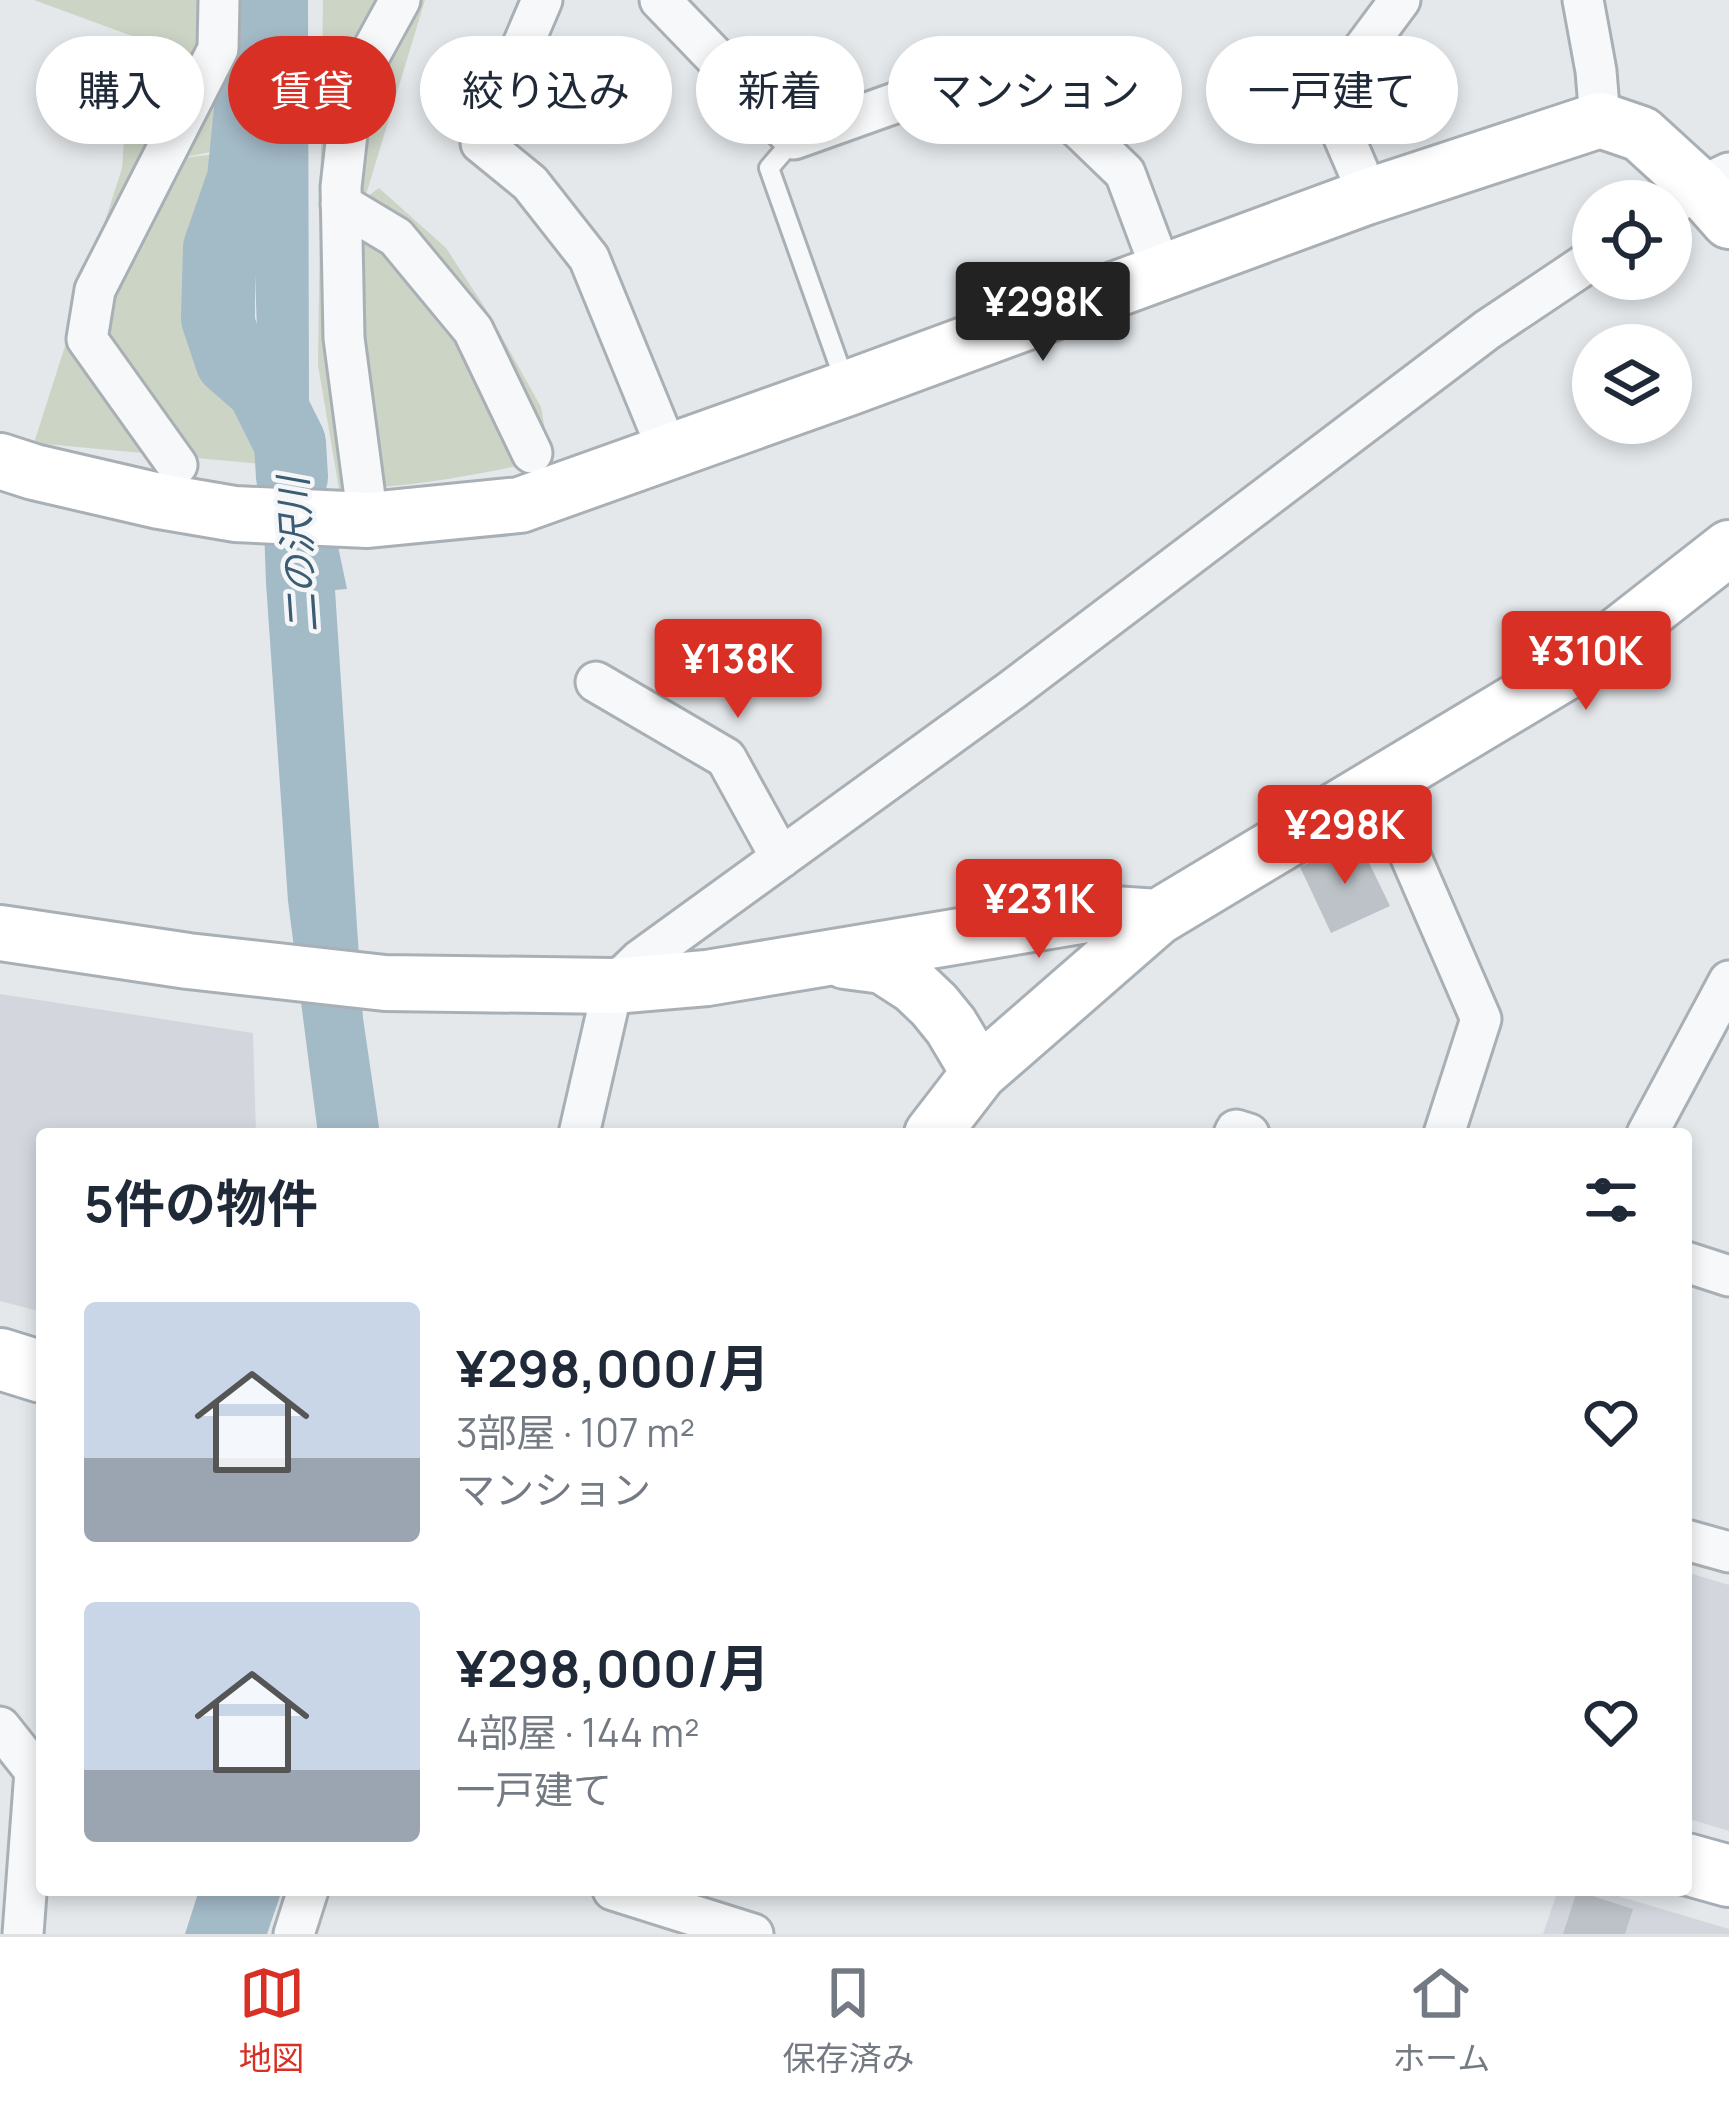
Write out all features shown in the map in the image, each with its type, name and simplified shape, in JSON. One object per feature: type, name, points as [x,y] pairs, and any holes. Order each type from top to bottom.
[{"type":"main road","points":[[0,1359],[36,1370]]},
{"type":"main road","points":[[1692,1866],[1729,1876]]},
{"type":"street","points":[[177,465],[87,339],[95,290],[218,49],[219,0]]},
{"type":"street","points":[[362,520],[344,338],[341,205],[349,116],[366,62],[400,0]]},
{"type":"street","points":[[542,0],[481,143],[530,183],[589,258],[668,451]]},
{"type":"street","points":[[659,0],[696,38]]},
{"type":"street","points":[[1366,196],[1328,98],[1400,0]]},
{"type":"street","points":[[1583,0],[1600,120]]},
{"type":"street","points":[[864,114],[1010,62],[1125,173],[1159,273]]},
{"type":"street","points":[[0,460],[159,501],[235,514],[362,520],[520,505],[1366,196],[1600,120],[1640,134],[1707,197]]},
{"type":"street","points":[[341,205],[396,237],[472,330],[532,453]]},
{"type":"street","points":[[580,1128],[614,986],[640,960],[1012,690],[1487,329],[1572,273]]},
{"type":"street","points":[[937,1128],[980,1073],[1158,917],[1586,660],[1729,548]]},
{"type":"street","points":[[596,682],[726,758],[781,858]]},
{"type":"street","points":[[1376,784],[1481,1019],[1446,1128]]},
{"type":"street","points":[[0,933],[188,962],[385,983],[614,986],[707,978],[1098,913],[1158,917]]},
{"type":"street","points":[[824,959],[883,966],[914,986],[951,1026],[980,1073]]},
{"type":"street","points":[[1650,1128],[1729,981]]},
{"type":"street","points":[[1692,1264],[1729,1276]]},
{"type":"street","points":[[1692,1542],[1729,1552]]},
{"type":"street","points":[[0,1727],[35,1771],[23,1934]]},
{"type":"street","points":[[294,1934],[306,1896]]},
{"type":"street","points":[[632,1896],[753,1934]]},
{"type":"lane","points":[[790,144],[769,169],[848,388]]},
{"type":"shaded area","points":[[34,0],[235,0],[234,36],[228,36],[230,148],[181,158],[218,154],[189,302],[262,464],[34,443],[122,168],[124,144],[204,144],[204,36],[132,36]]},
{"type":"shaded area","points":[[323,0],[425,0],[396,96],[396,36],[323,36]]},
{"type":"shaded area","points":[[321,144],[381,144],[365,198],[379,188],[446,248],[541,407],[550,459],[419,483],[339,489],[318,365]]},
{"type":"shaded area","points":[[0,994],[253,1033],[256,1128],[36,1128],[36,1310],[0,1301]]},
{"type":"shaded area","points":[[1692,1574],[1729,1585],[1729,1831],[1692,1820]]},
{"type":"shaded area","points":[[1556,1896],[1618,1896],[1729,1929],[1729,1934],[1543,1934]]},
{"type":"water","points":[[246,0],[308,0],[308,36],[247,36]]},
{"type":"water","points":[[230,144],[244,144],[253,194],[251,144],[308,144],[309,407],[347,589],[335,590],[363,1018],[379,1128],[317,1128],[288,901],[266,583],[255,274],[255,448],[202,340]]},
{"type":"water","points":[[197,1896],[280,1896],[267,1934],[185,1934]]},
{"type":"building","points":[[1358,840],[1390,906],[1331,933],[1300,867]]},
{"type":"building","points":[[1575,1896],[1593,1896],[1633,1909],[1625,1934],[1563,1934]]},
{"type":"waterway","name":"二の沢川","points":[[261,0],[243,179],[219,248],[217,318],[231,360],[262,387],[290,443],[292,477]]}]
